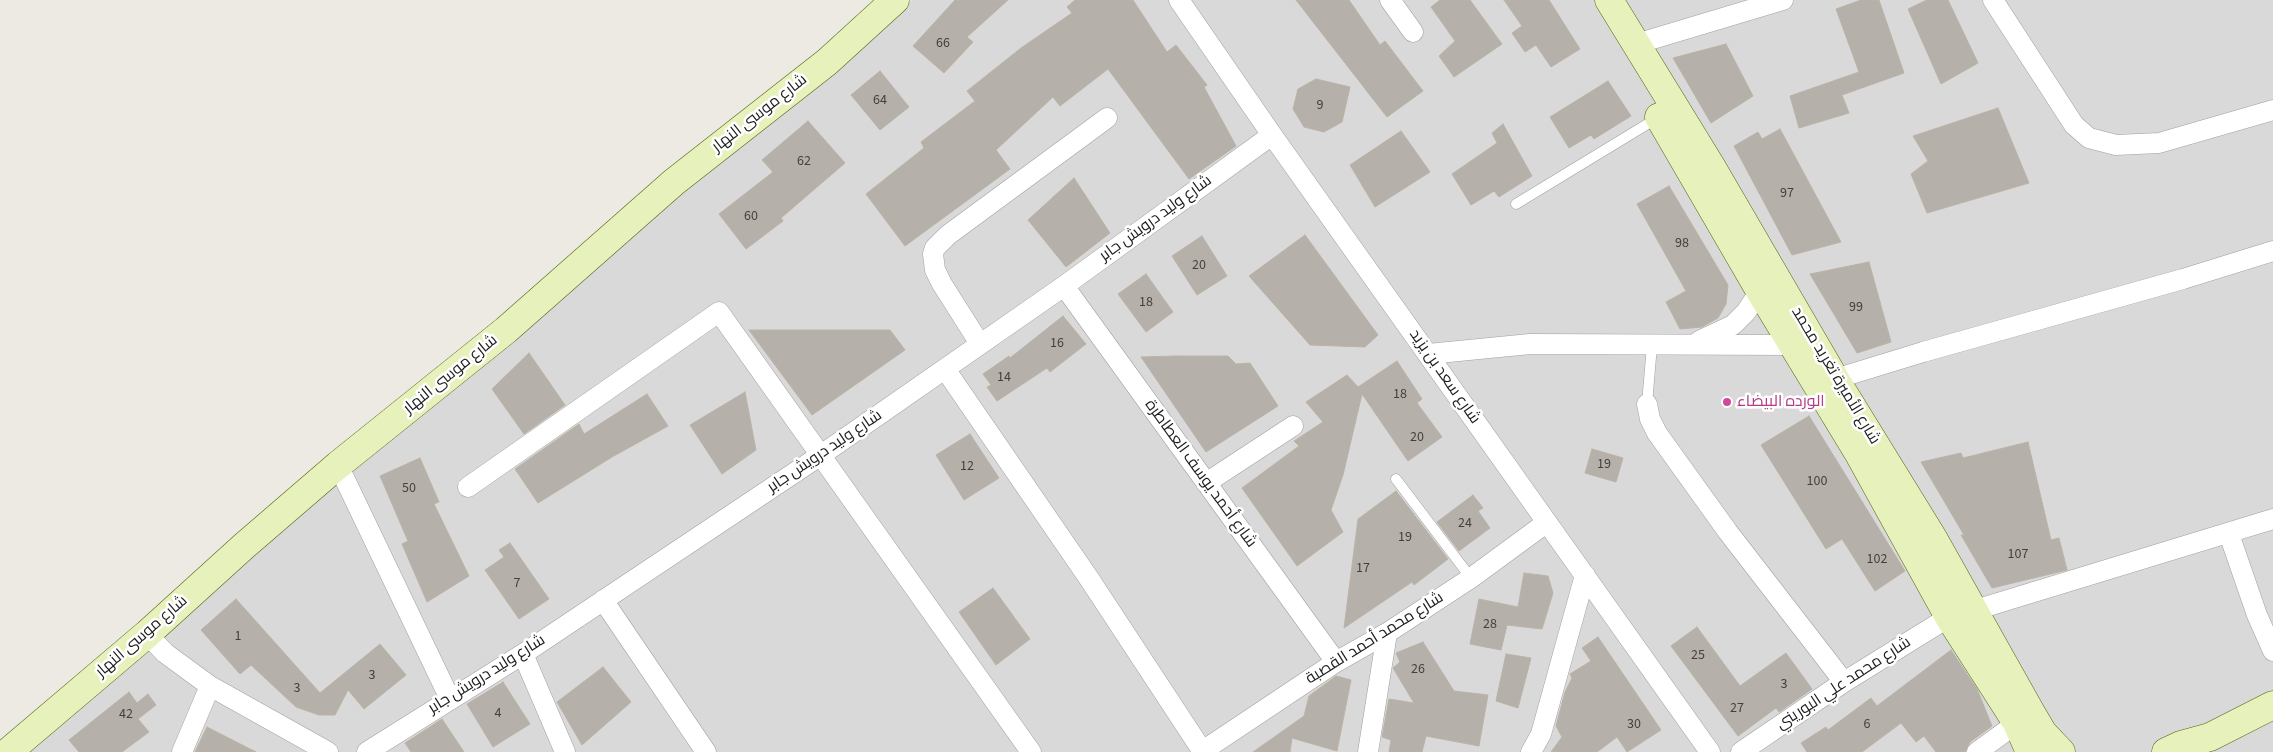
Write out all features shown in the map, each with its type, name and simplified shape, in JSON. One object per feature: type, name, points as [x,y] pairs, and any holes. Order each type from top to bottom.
[{"type":"street","name":"شارع موسى النهار","points":[[8,752],[147,634],[244,546],[338,465],[506,330],[674,182],[827,62],[895,0]]},
{"type":"street","name":"شارع سعد بن يزيد","points":[[1179,0],[1546,523],[1710,752]]},
{"type":"street","points":[[1390,0],[1413,32]]},
{"type":"street","name":"شارع الأميرة تغريد محمد","points":[[1589,0],[1792,345],[1859,454],[1949,617],[2017,723],[2030,752]]},
{"type":"street","name":"شارع الأميرة تغريد محمد","points":[[1609,0],[1711,166],[1835,379],[1975,610],[2043,733],[2061,752]]},
{"type":"street","points":[[1636,44],[1783,0]]},
{"type":"street","points":[[1993,0],[2074,125],[2089,138],[2116,145],[2159,143],[2273,110]]},
{"type":"street","points":[[980,344],[938,277],[933,262],[935,248],[948,235],[1108,118]]},
{"type":"street","name":"شارع وليد درويش جابر","points":[[366,752],[522,654],[821,455],[1064,286],[1272,134]]},
{"type":"street","points":[[1835,379],[1923,352],[2183,279],[2273,251]]},
{"type":"street","name":"شارع أحمد يوسف العطاطرة","points":[[1064,286],[1336,662]]},
{"type":"street","points":[[1690,345],[1733,325],[1746,312],[1760,291]]},
{"type":"street","points":[[468,486],[719,312],[1031,752]]},
{"type":"street","points":[[1428,354],[1530,344],[1792,345]]},
{"type":"street","points":[[945,369],[1090,580],[1202,752]]},
{"type":"street","points":[[1647,404],[1650,419],[1657,432],[1728,532],[1844,682]]},
{"type":"street","points":[[1206,483],[1293,426]]},
{"type":"street","points":[[338,465],[450,698]]},
{"type":"street","points":[[1975,610],[2273,519]]},
{"type":"street","name":"شارع محمد أحمد القصبة","points":[[1202,752],[1336,662],[1387,633],[1470,578],[1546,523]]},
{"type":"street","points":[[2229,534],[2257,614],[2273,651]]},
{"type":"street","points":[[1531,752],[1541,734],[1584,575]]},
{"type":"street","points":[[603,600],[706,752]]},
{"type":"street","name":"شارع محمد علي البوريني","points":[[1741,752],[1844,682],[1949,617]]},
{"type":"street","points":[[1368,752],[1387,633]]},
{"type":"street","points":[[147,634],[165,653],[210,686],[328,752]]},
{"type":"street","points":[[522,654],[565,752]]},
{"type":"street","points":[[182,752],[210,686]]},
{"type":"street","points":[[2166,752],[2181,745],[2206,744],[2273,705]]},
{"type":"street","points":[[1977,752],[2017,723]]},
{"type":"lane","points":[[1516,204],[1659,117]]},
{"type":"lane","points":[[1647,404],[1652,345]]},
{"type":"lane","points":[[1396,479],[1470,578]]},
{"type":"shaded area","points":[[912,0],[2273,0],[2273,752],[4,752]]},
{"type":"building","points":[[955,0],[1008,0],[967,37],[973,42],[944,73],[913,46]]},
{"type":"building","points":[[1075,0],[1133,0],[1167,52],[1176,45],[1207,85],[1204,87],[1236,146],[1189,179],[1108,69],[1060,106],[1053,97],[996,150],[1010,169],[905,246],[866,194],[924,148],[921,142],[975,101],[967,91],[1021,48],[1072,13],[1067,7]]},
{"type":"building","points":[[1296,0],[1349,0],[1380,45],[1385,41],[1423,91],[1387,117]]},
{"type":"building","points":[[1440,0],[1470,0],[1502,44],[1454,77],[1439,56],[1455,41],[1431,7]]},
{"type":"building","points":[[1504,0],[1549,0],[1580,49],[1551,67],[1536,45],[1525,52],[1512,33],[1522,26]]},
{"type":"building","points":[[1861,0],[1879,0],[1904,73],[1842,95],[1849,113],[1799,128],[1790,96],[1859,72],[1836,9]]},
{"type":"building","points":[[1927,0],[1948,0],[1978,63],[1941,84],[1908,9]]},
{"type":"building","points":[[1726,44],[1753,96],[1711,123],[1673,58]]},
{"type":"building","points":[[880,71],[909,107],[880,130],[851,95]]},
{"type":"building","points":[[1316,79],[1350,87],[1342,122],[1324,132],[1304,127],[1293,109],[1298,89]]},
{"type":"building","points":[[1608,81],[1631,116],[1594,139],[1591,135],[1569,148],[1550,117]]},
{"type":"building","points":[[1998,108],[2029,183],[1927,213],[1911,174],[1928,161],[1913,136]]},
{"type":"building","points":[[808,121],[845,163],[781,218],[783,221],[746,249],[719,214],[773,172],[762,160]]},
{"type":"building","points":[[1503,124],[1532,176],[1499,197],[1494,191],[1471,205],[1452,174],[1497,143],[1492,133]]},
{"type":"building","points":[[1780,129],[1841,242],[1792,255],[1734,146],[1758,132],[1762,139]]},
{"type":"building","points":[[1401,131],[1430,172],[1375,207],[1350,165]]},
{"type":"building","points":[[1074,178],[1110,233],[1066,267],[1028,220]]},
{"type":"building","points":[[1669,186],[1728,285],[1726,304],[1718,318],[1702,327],[1680,329],[1666,302],[1686,291],[1637,204]]},
{"type":"building","points":[[1305,235],[1378,335],[1365,347],[1310,345],[1249,276]]},
{"type":"building","points":[[1202,236],[1227,276],[1197,295],[1172,256]]},
{"type":"building","points":[[1869,262],[1891,342],[1857,353],[1810,274]]},
{"type":"building","points":[[1146,274],[1173,312],[1146,332],[1118,294]]},
{"type":"building","points":[[1063,316],[1086,344],[1050,372],[1047,368],[997,401],[987,387],[991,385],[983,374],[1009,356],[1010,358]]},
{"type":"building","points":[[749,330],[890,330],[905,350],[812,415]]},
{"type":"building","points":[[529,353],[565,405],[524,434],[492,389]]},
{"type":"building","points":[[1228,356],[1236,364],[1250,363],[1278,406],[1206,452],[1141,357]]},
{"type":"building","points":[[1397,361],[1422,399],[1417,403],[1442,437],[1408,461],[1362,394],[1343,475],[1331,510],[1343,532],[1297,566],[1242,488],[1299,446],[1294,441],[1323,422],[1306,402],[1347,375],[1358,387]]},
{"type":"building","points":[[745,392],[756,450],[722,474],[690,425]]},
{"type":"building","points":[[647,394],[668,426],[612,457],[538,503],[515,469],[579,424],[584,434]]},
{"type":"building","points":[[1809,416],[1905,571],[1875,591],[1842,539],[1826,549],[1761,445]]},
{"type":"building","points":[[970,434],[999,478],[964,500],[936,455]]},
{"type":"building","points":[[2028,442],[2051,540],[2059,538],[2067,570],[1992,588],[1961,535],[1964,535],[1921,462],[1961,453],[1963,458]]},
{"type":"building","points":[[1592,449],[1623,458],[1616,482],[1585,473]]},
{"type":"building","points":[[420,458],[439,502],[434,504],[469,576],[427,602],[402,544],[408,541],[380,476]]},
{"type":"building","points":[[1396,491],[1448,559],[1414,585],[1412,582],[1344,628],[1358,519]]},
{"type":"building","points":[[1473,495],[1483,508],[1478,511],[1490,528],[1459,551],[1437,522]]},
{"type":"building","points":[[510,543],[549,599],[519,619],[485,570],[504,557],[499,550]]},
{"type":"building","points":[[1524,573],[1548,576],[1553,593],[1542,629],[1507,625],[1501,650],[1470,644],[1479,599],[1518,607]]},
{"type":"building","points":[[993,588],[1030,639],[996,665],[959,612]]},
{"type":"building","points":[[236,599],[320,693],[380,644],[406,675],[364,709],[348,690],[335,715],[319,715],[296,707],[251,665],[240,674],[201,630]]},
{"type":"building","points":[[1697,627],[1740,686],[1786,653],[1812,689],[1779,712],[1776,708],[1738,736],[1671,646]]},
{"type":"building","points":[[1598,637],[1661,730],[1627,752],[1617,737],[1597,752],[1551,752],[1562,737],[1556,726],[1565,692],[1572,678],[1570,674],[1591,661],[1582,648]]},
{"type":"building","points":[[1423,642],[1454,691],[1488,695],[1479,746],[1426,736],[1422,752],[1389,752],[1391,740],[1382,737],[1389,699],[1414,703],[1393,668],[1400,662],[1396,653]]},
{"type":"building","points":[[1951,650],[1977,689],[1992,726],[1970,742],[1965,752],[1936,752],[1924,736],[1916,742],[1901,723],[1862,752],[1807,752],[1801,743],[1826,727],[1828,730],[1871,698],[1877,706]]},
{"type":"building","points":[[1506,654],[1531,658],[1518,708],[1496,701]]},
{"type":"building","points":[[603,667],[631,702],[582,745],[557,702]]},
{"type":"building","points":[[1336,676],[1351,680],[1337,751],[1292,738],[1290,752],[1253,752],[1304,716],[1309,696]]},
{"type":"building","points":[[503,682],[530,724],[493,747],[467,704]]},
{"type":"building","points":[[129,692],[137,703],[148,694],[156,705],[138,719],[149,732],[122,752],[79,752],[69,740]]},
{"type":"building","points":[[442,719],[464,752],[411,752],[405,743]]},
{"type":"building","points":[[207,727],[256,752],[195,752]]},
{"type":"place","name":"الورده البيضاء","points":[[1727,402]]}]
